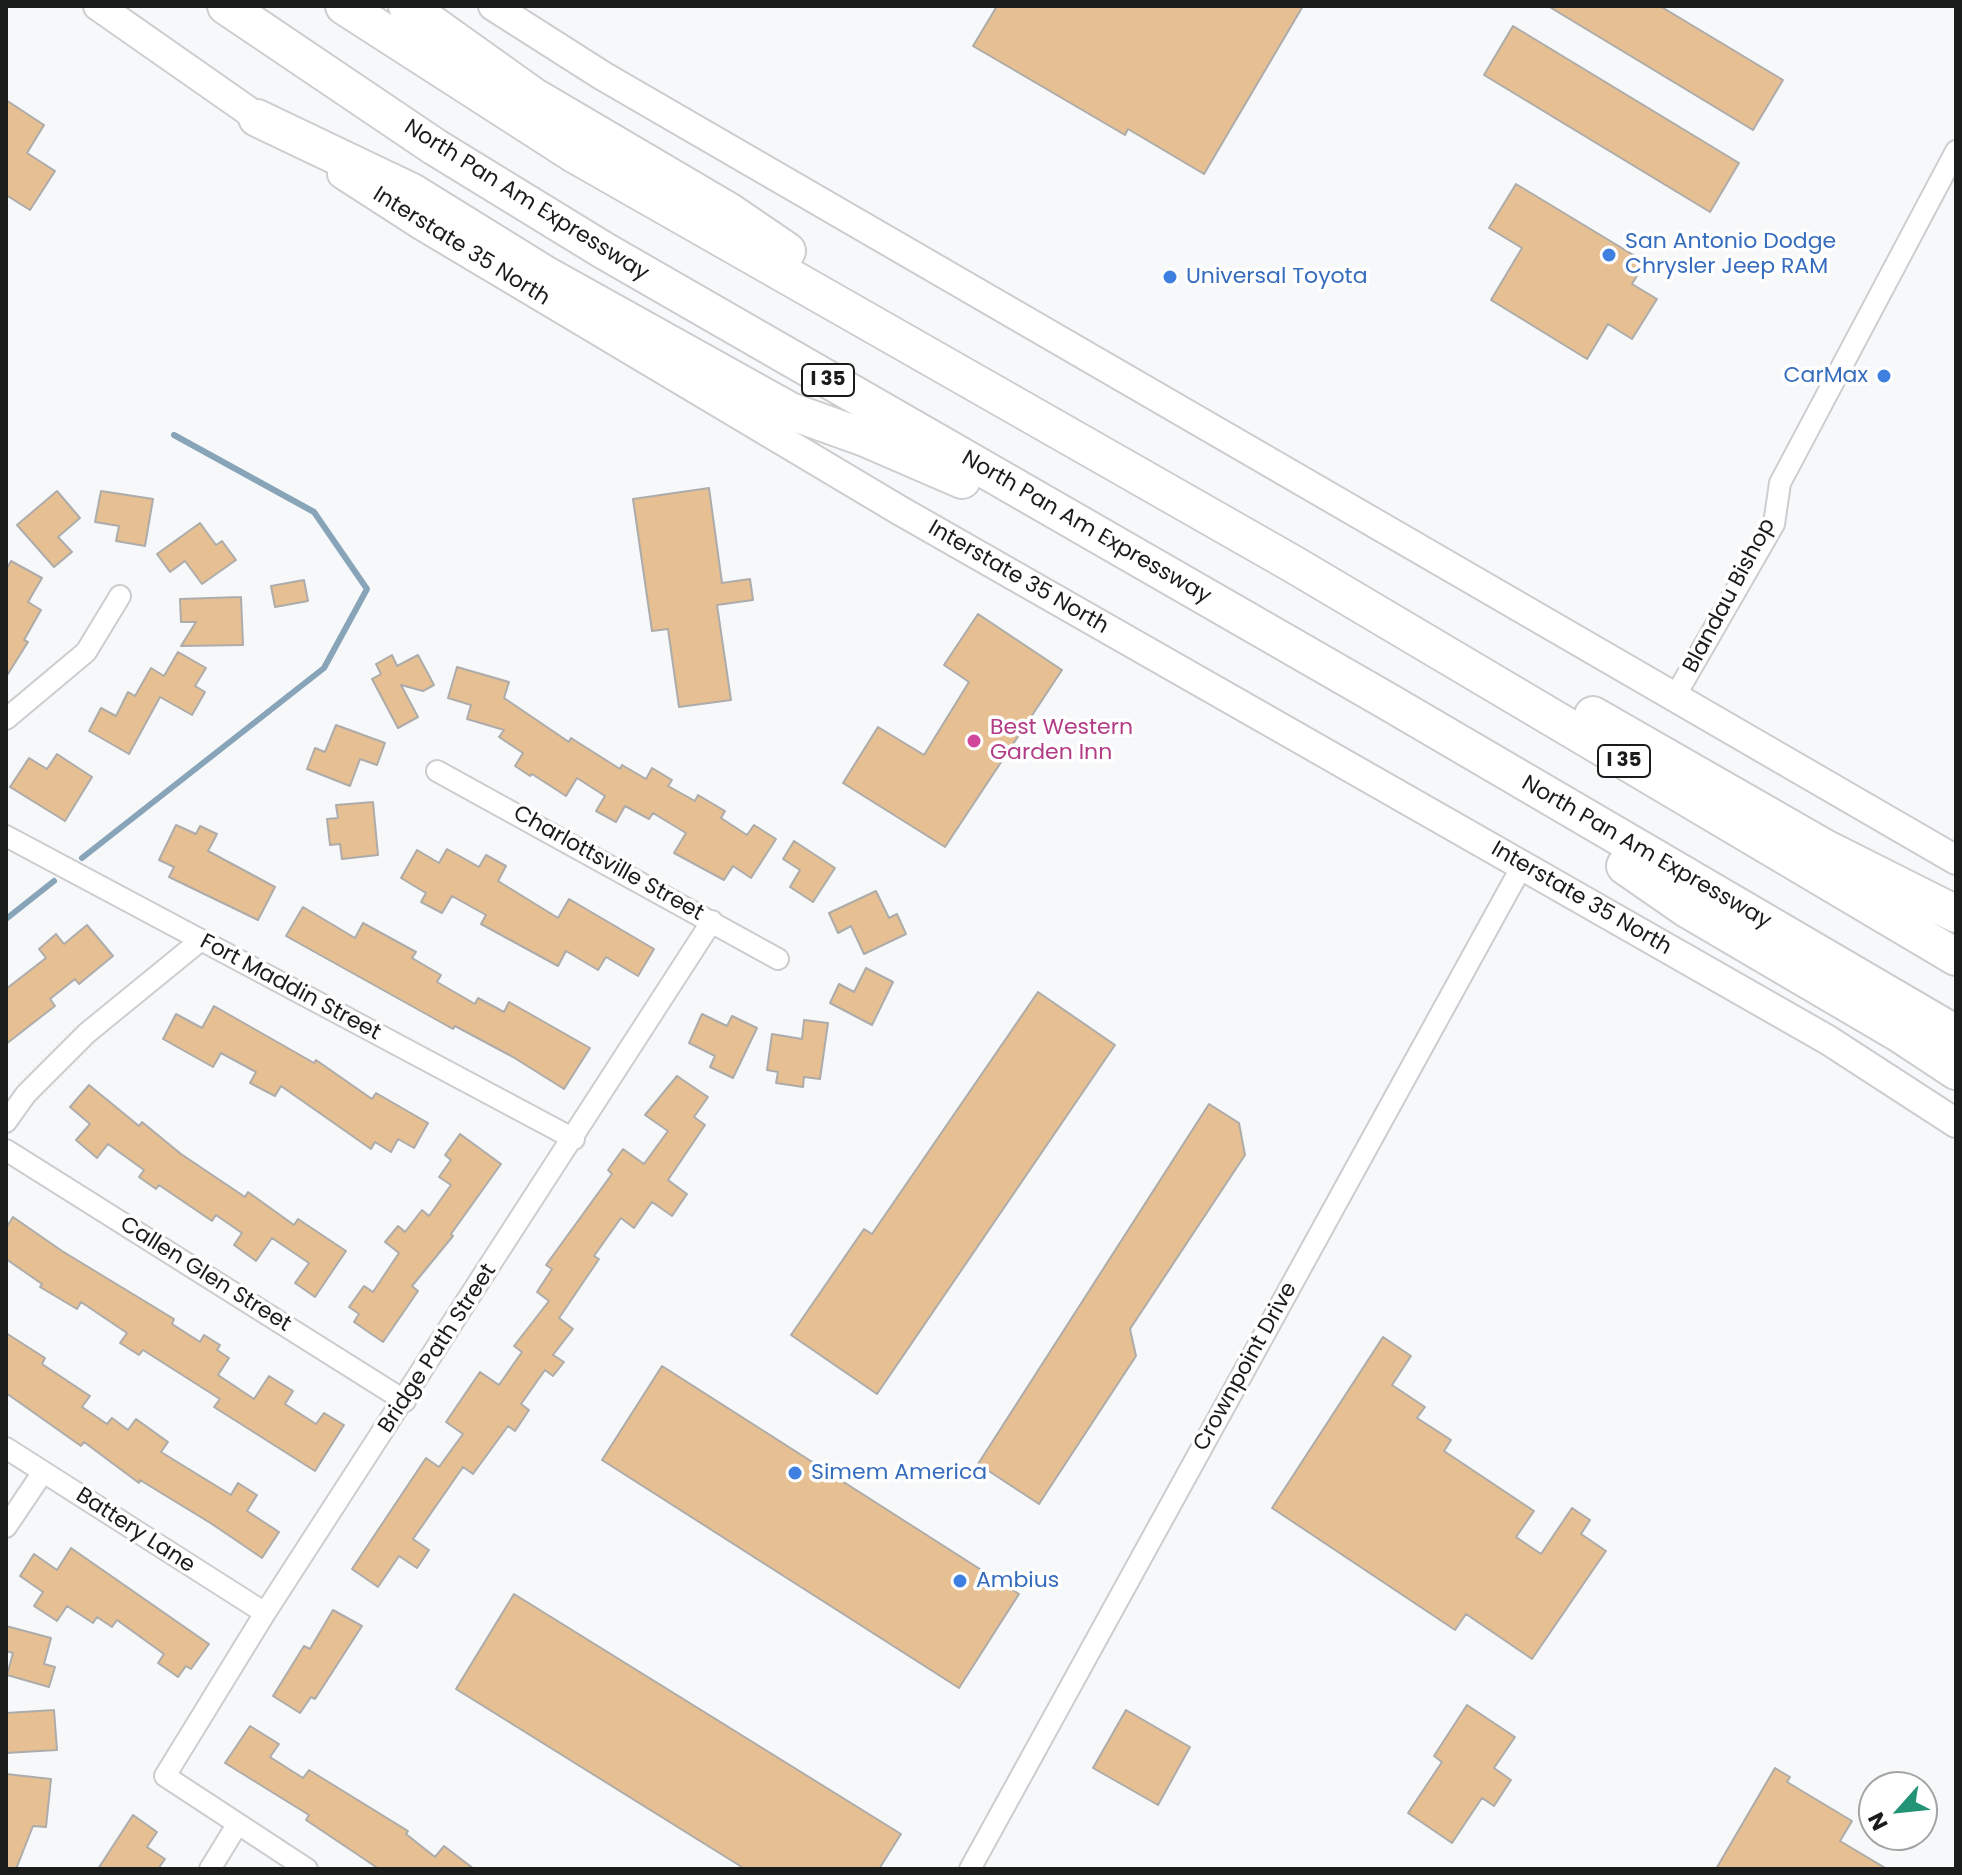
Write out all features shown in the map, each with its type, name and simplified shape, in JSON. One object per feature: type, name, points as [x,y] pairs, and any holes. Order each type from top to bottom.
[{"type":"highway","name":"North Pan Am Expressway","points":[[226,6],[384,114],[603,250],[1387,701],[1956,1034]]},
{"type":"highway","name":"I 35","points":[[344,6],[574,154],[1293,564],[1956,957]]},
{"type":"highway","points":[[407,6],[533,96],[730,212],[1010,402]]},
{"type":"highway","points":[[257,118],[412,192],[584,297],[790,411],[865,438],[1007,501],[1097,534]]},
{"type":"highway","points":[[1293,564],[1579,707],[1825,848],[1956,914]]},
{"type":"highway","points":[[1387,701],[1687,909],[1900,1034],[1956,1071]]},
{"type":"main road","name":"Interstate 35 North","points":[[98,6],[257,118],[421,225],[899,510],[1828,1040],[1956,1123]]},
{"type":"main road","points":[[493,6],[603,76],[1956,860]]},
{"type":"street","name":"Blandau Bishop","points":[[1674,698],[1774,524],[1780,483],[1956,151]]},
{"type":"street","points":[[6,719],[80,659],[109,619],[120,596]]},
{"type":"street","name":"Charlottsville Street","points":[[437,771],[778,959]]},
{"type":"street","name":"Fort Maddin Street","points":[[6,836],[574,1139]]},
{"type":"street","name":"Crownpoint Drive","points":[[970,1869],[1522,866]]},
{"type":"street","name":"Bridge Path Street","points":[[237,1825],[165,1776],[265,1613],[405,1401],[712,921]]},
{"type":"street","points":[[6,1122],[26,1094],[87,1033],[201,940]]},
{"type":"street","name":"Callen Glen Street","points":[[6,1150],[405,1401]]},
{"type":"street","name":"Battery Lane","points":[[6,1448],[265,1613]]},
{"type":"street","points":[[6,1527],[43,1472]]},
{"type":"street","points":[[210,1869],[237,1825],[307,1869]]},
{"type":"building","points":[[997,6],[1303,6],[1204,174],[1128,129],[1125,135],[973,46]]},
{"type":"building","points":[[1548,6],[1660,6],[1783,80],[1753,130]]},
{"type":"building","points":[[1513,26],[1739,163],[1710,212],[1484,75]]},
{"type":"building","points":[[6,100],[44,125],[27,153],[55,171],[30,210],[6,195]]},
{"type":"building","points":[[1516,184],[1645,262],[1632,284],[1657,299],[1632,339],[1608,324],[1587,359],[1491,300],[1522,248],[1489,228]]},
{"type":"building","points":[[709,488],[722,583],[750,579],[753,600],[717,605],[731,700],[679,707],[668,629],[652,631],[633,499]]},
{"type":"building","points":[[57,491],[80,518],[58,537],[72,552],[54,567],[17,525]]},
{"type":"building","points":[[101,491],[153,499],[145,546],[116,541],[119,526],[95,522]]},
{"type":"building","points":[[200,523],[216,545],[222,541],[236,560],[202,584],[185,561],[170,572],[157,554]]},
{"type":"building","points":[[11,561],[42,578],[28,602],[41,610],[24,640],[28,642],[6,677],[6,570]]},
{"type":"building","points":[[304,580],[308,601],[275,607],[271,586]]},
{"type":"building","points":[[241,597],[243,645],[181,646],[196,622],[181,622],[180,599]]},
{"type":"building","name":"Best Western Garden Inn","points":[[978,614],[1062,670],[945,847],[843,783],[878,727],[924,755],[969,682],[944,665]]},
{"type":"building","points":[[178,652],[206,668],[195,686],[205,692],[192,715],[160,697],[129,754],[89,731],[101,708],[116,716],[128,692],[135,696],[151,668],[164,676]]},
{"type":"building","points":[[392,655],[397,666],[418,655],[434,685],[423,691],[401,685],[418,717],[398,728],[372,679],[381,674],[376,664]]},
{"type":"building","points":[[457,667],[509,682],[504,698],[569,742],[571,738],[620,769],[622,765],[646,779],[652,768],[672,780],[668,786],[695,801],[698,795],[725,811],[721,818],[747,835],[754,825],[776,839],[751,878],[733,866],[724,880],[674,853],[686,833],[653,813],[649,819],[625,806],[616,822],[596,811],[605,796],[577,778],[566,796],[515,766],[523,753],[499,737],[504,730],[467,719],[471,705],[448,698]]},
{"type":"building","points":[[336,725],[385,743],[377,765],[360,759],[350,786],[307,769],[315,748],[325,752]]},
{"type":"building","points":[[57,754],[92,777],[65,821],[10,787],[29,758],[47,769]]},
{"type":"building","points":[[373,802],[378,855],[342,859],[340,844],[330,845],[327,819],[338,818],[336,805]]},
{"type":"building","points":[[176,825],[196,834],[200,826],[217,834],[208,851],[275,887],[258,920],[169,877],[174,867],[159,860]]},
{"type":"building","points":[[794,841],[835,868],[813,902],[790,887],[800,870],[783,859]]},
{"type":"building","points":[[447,849],[479,867],[486,855],[506,866],[498,881],[558,918],[569,899],[654,949],[638,976],[606,957],[598,970],[566,951],[558,966],[481,924],[486,915],[452,896],[442,913],[421,902],[426,893],[401,878],[417,850],[439,863]]},
{"type":"building","points":[[876,891],[889,918],[897,914],[906,934],[864,954],[851,926],[838,933],[829,913]]},
{"type":"building","points":[[303,907],[355,938],[363,923],[416,952],[412,958],[441,975],[437,982],[475,1004],[478,998],[504,1012],[509,1002],[590,1048],[564,1089],[513,1057],[455,1026],[453,1029],[286,936]]},
{"type":"building","points":[[87,925],[113,956],[79,984],[75,979],[50,999],[55,1006],[6,1044],[6,989],[46,958],[39,949],[56,934],[64,944]]},
{"type":"building","points":[[866,968],[893,982],[872,1025],[830,1003],[839,984],[854,992]]},
{"type":"building","points":[[1038,992],[1115,1045],[877,1394],[791,1335],[864,1229],[872,1234]]},
{"type":"building","points":[[214,1006],[314,1063],[316,1060],[372,1099],[376,1093],[428,1123],[414,1148],[398,1139],[391,1152],[375,1142],[371,1149],[281,1086],[275,1096],[250,1083],[256,1072],[221,1053],[213,1067],[163,1039],[176,1014],[202,1028]]},
{"type":"building","points":[[702,1014],[727,1026],[732,1016],[757,1028],[733,1078],[710,1067],[715,1056],[689,1043]]},
{"type":"building","points":[[804,1020],[828,1023],[820,1079],[804,1077],[803,1087],[776,1083],[778,1072],[767,1070],[772,1034],[802,1039]]},
{"type":"building","points":[[677,1076],[708,1097],[694,1117],[705,1125],[668,1180],[687,1194],[672,1216],[652,1202],[634,1228],[621,1218],[594,1256],[599,1259],[559,1318],[573,1329],[553,1355],[564,1362],[553,1376],[545,1370],[521,1404],[529,1410],[515,1431],[508,1426],[473,1474],[463,1467],[413,1539],[429,1550],[417,1568],[399,1556],[378,1587],[352,1569],[426,1458],[439,1467],[463,1434],[446,1422],[480,1372],[499,1385],[522,1352],[514,1346],[549,1301],[537,1292],[552,1269],[546,1265],[612,1174],[608,1170],[623,1149],[644,1164],[668,1131],[645,1115]]},
{"type":"building","points":[[89,1085],[139,1126],[142,1122],[181,1154],[245,1197],[248,1192],[294,1225],[298,1219],[346,1251],[315,1297],[295,1283],[309,1263],[272,1238],[256,1261],[234,1245],[242,1233],[216,1215],[212,1221],[159,1185],[156,1189],[139,1177],[144,1170],[108,1144],[97,1158],[76,1140],[90,1124],[70,1107]]},
{"type":"building","points":[[1209,1104],[1239,1123],[1245,1155],[1130,1329],[1136,1356],[1039,1504],[978,1464]]},
{"type":"building","points":[[460,1134],[501,1164],[451,1234],[453,1236],[412,1286],[418,1291],[383,1342],[354,1322],[359,1314],[349,1307],[364,1286],[373,1292],[399,1253],[385,1242],[398,1226],[405,1232],[422,1210],[429,1216],[451,1185],[439,1177],[451,1160],[445,1155]]},
{"type":"building","points":[[13,1217],[62,1251],[174,1319],[172,1324],[200,1342],[204,1335],[220,1345],[217,1350],[229,1358],[218,1375],[254,1399],[269,1376],[293,1391],[285,1404],[316,1424],[324,1413],[344,1425],[315,1471],[214,1407],[220,1399],[143,1350],[139,1355],[120,1343],[127,1333],[81,1302],[77,1309],[40,1287],[42,1284],[6,1259],[6,1228]]},
{"type":"building","points":[[6,1333],[45,1358],[42,1364],[90,1396],[82,1407],[107,1424],[112,1418],[128,1430],[136,1419],[168,1442],[161,1452],[231,1495],[238,1483],[257,1495],[247,1511],[279,1532],[262,1558],[140,1480],[139,1483],[84,1442],[81,1446],[6,1393]]},
{"type":"building","points":[[1383,1337],[1411,1356],[1392,1385],[1425,1407],[1417,1418],[1451,1440],[1444,1451],[1534,1511],[1516,1537],[1541,1554],[1572,1508],[1590,1520],[1581,1534],[1606,1551],[1532,1659],[1466,1614],[1455,1630],[1272,1508]]},
{"type":"building","points":[[662,1366],[1019,1594],[959,1688],[602,1460]]},
{"type":"building","points":[[71,1548],[209,1644],[191,1669],[186,1666],[178,1677],[158,1663],[164,1654],[117,1620],[112,1627],[97,1617],[93,1623],[67,1606],[57,1621],[34,1606],[43,1592],[20,1576],[34,1554],[57,1570]]},
{"type":"building","points":[[514,1594],[901,1834],[879,1869],[745,1869],[456,1689]]},
{"type":"building","points":[[333,1610],[362,1626],[315,1699],[311,1697],[300,1713],[273,1696],[304,1646],[310,1649]]},
{"type":"building","points":[[6,1626],[51,1638],[44,1664],[55,1667],[49,1687],[7,1675],[13,1653],[6,1651]]},
{"type":"building","points":[[1467,1705],[1515,1737],[1494,1768],[1511,1780],[1494,1806],[1482,1798],[1452,1843],[1408,1813],[1442,1762],[1434,1756]]},
{"type":"building","points":[[54,1710],[57,1750],[6,1753],[6,1713]]},
{"type":"building","points":[[1126,1710],[1190,1747],[1158,1805],[1093,1768]]},
{"type":"building","points":[[250,1726],[279,1744],[270,1757],[303,1778],[309,1770],[408,1831],[406,1834],[435,1857],[444,1846],[474,1869],[379,1869],[306,1820],[309,1815],[225,1763]]},
{"type":"building","points":[[1775,1768],[1790,1777],[1787,1782],[1852,1821],[1840,1841],[1887,1869],[1716,1869]]},
{"type":"building","points":[[6,1774],[51,1779],[46,1827],[33,1826],[16,1869],[6,1869]]},
{"type":"building","points":[[133,1815],[157,1832],[147,1847],[165,1859],[158,1869],[98,1869]]},
{"type":"waterway","points":[[82,858],[324,668],[367,589],[314,512],[174,435]]},
{"type":"waterway","points":[[6,919],[54,881]]},
{"type":"place","name":"San Antonio Dodge Chrysler Jeep RAM","points":[[1609,255]]},
{"type":"place","name":"Universal Toyota","points":[[1170,277]]},
{"type":"place","name":"CarMax","points":[[1884,376]]},
{"type":"place","name":"Best Western Garden Inn","points":[[974,741]]},
{"type":"place","name":"Simem America","points":[[795,1473]]},
{"type":"place","name":"Ambius","points":[[960,1581]]}]
